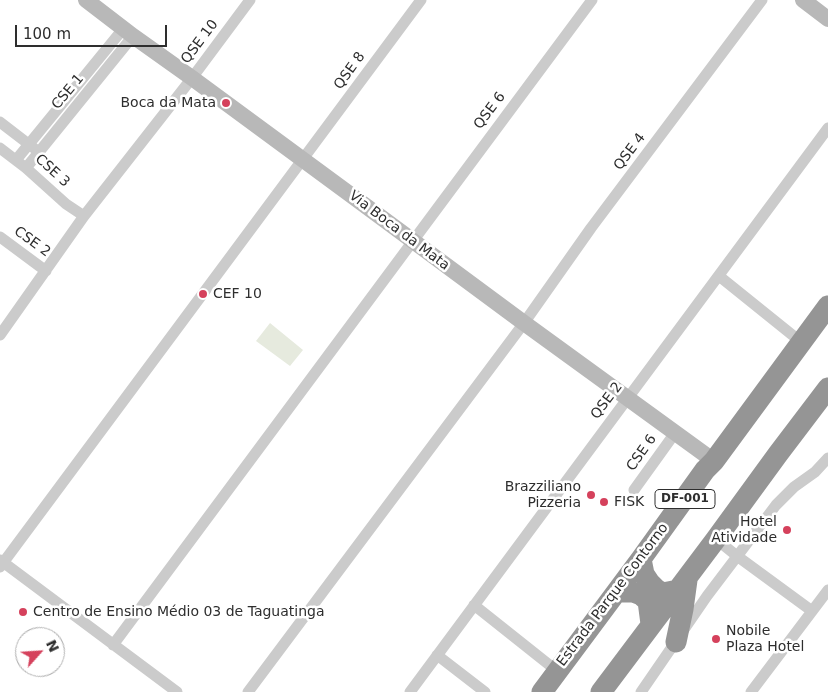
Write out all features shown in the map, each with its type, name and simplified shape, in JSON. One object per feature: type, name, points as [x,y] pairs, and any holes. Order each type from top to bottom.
[{"type":"highway","name":"Estrada Parque Contorno","points":[[542,692],[828,306]]},
{"type":"highway","name":"DF-001","points":[[600,692],[828,388]]},
{"type":"highway","points":[[642,559],[644,574],[656,589],[663,593],[682,584],[683,609],[676,642]]},
{"type":"highway","points":[[617,592],[633,592],[641,595],[648,601],[651,624]]},
{"type":"street","name":"Via Boca da Mata","points":[[86,0],[413,242],[714,461]]},
{"type":"street","name":"QSE 10","points":[[0,334],[84,216],[192,78],[250,0]]},
{"type":"street","name":"QSE 8","points":[[1,563],[421,0]]},
{"type":"street","name":"QSE 6","points":[[113,645],[592,0]]},
{"type":"street","name":"QSE 4","points":[[248,692],[524,323],[591,228],[762,0]]},
{"type":"street","points":[[803,0],[828,19]]},
{"type":"street","name":"CSE 1","points":[[26,168],[34,148],[128,32]]},
{"type":"street","name":"CSE 3","points":[[0,122],[34,148]]},
{"type":"street","name":"QSE 2","points":[[410,692],[828,128]]},
{"type":"street","name":"CSE 3","points":[[0,148],[26,168],[61,200],[84,216]]},
{"type":"street","name":"CSE 1","points":[[16,160],[34,148]]},
{"type":"street","name":"CSE 2","points":[[0,237],[46,271]]},
{"type":"street","points":[[719,276],[801,342]]},
{"type":"street","name":"CSE 6","points":[[634,490],[675,433]]},
{"type":"street","points":[[641,692],[707,596],[776,505],[794,487],[815,472],[828,458]]},
{"type":"street","points":[[716,539],[812,611]]},
{"type":"street","points":[[1,563],[177,692]]},
{"type":"street","points":[[751,692],[828,590]]},
{"type":"street","points":[[474,605],[557,671]]},
{"type":"street","points":[[437,655],[485,692]]},
{"type":"shaded area","points":[[270,323],[303,350],[290,366],[256,341]]},
{"type":"place","name":"Boca da Mata","points":[[226,103]]},
{"type":"place","name":"CEF 10","points":[[203,294]]},
{"type":"place","name":"Brazziliano Pizzeria","points":[[591,495]]},
{"type":"place","name":"FISK","points":[[604,502]]},
{"type":"place","name":"Hotel Atividade","points":[[787,530]]},
{"type":"place","name":"Centro de Ensino Médio 03 de Taguatinga","points":[[23,612]]},
{"type":"place","name":"Nobile Plaza Hotel","points":[[716,639]]}]
